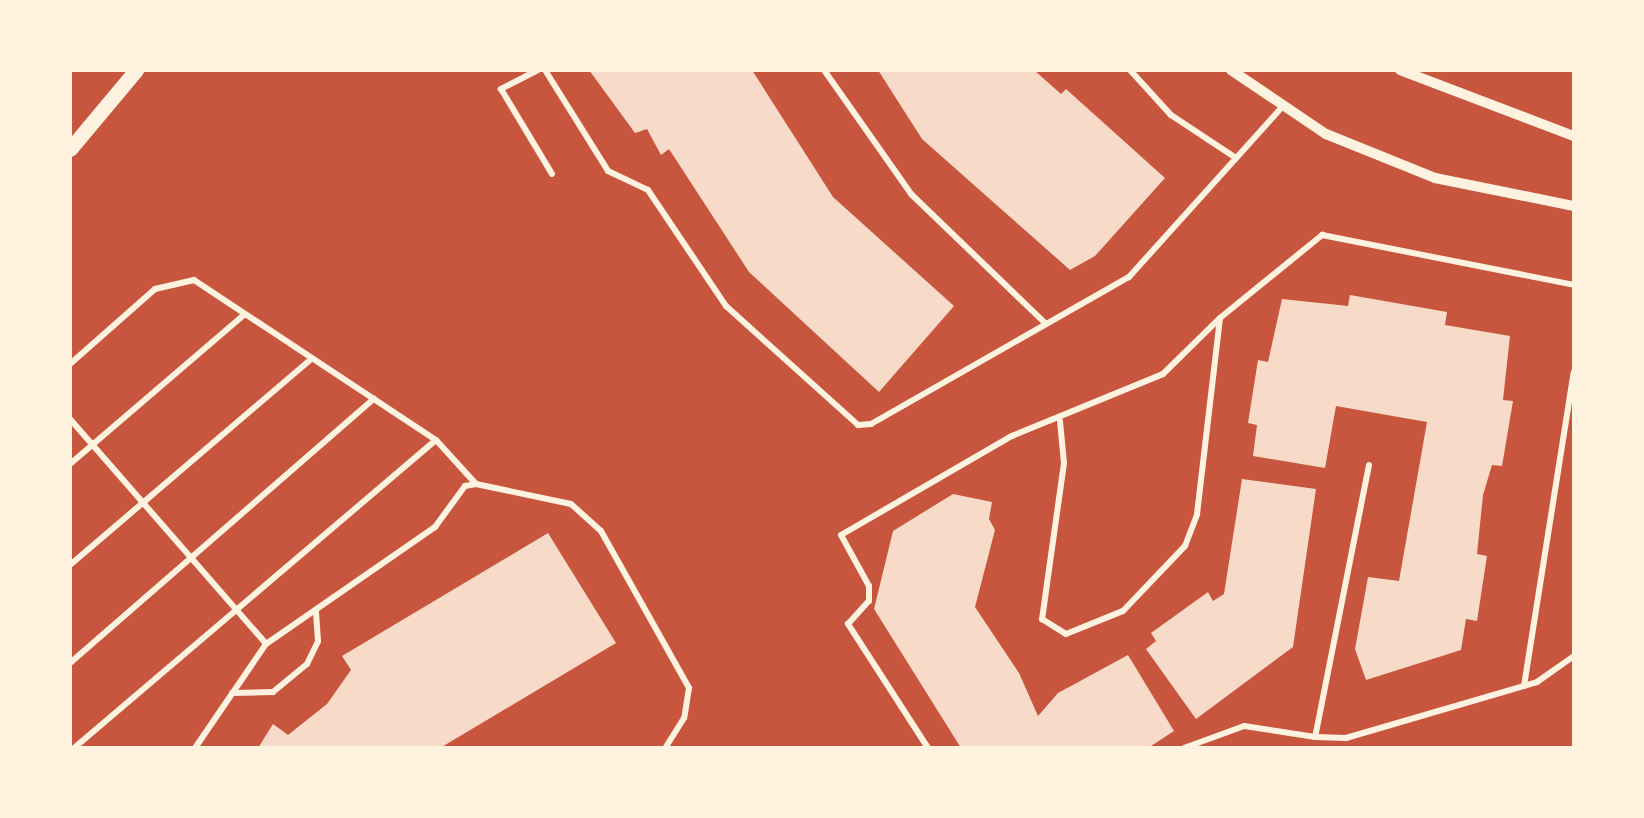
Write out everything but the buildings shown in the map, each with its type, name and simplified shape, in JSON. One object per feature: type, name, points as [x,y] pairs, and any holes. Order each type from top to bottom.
[{"type":"main road","points":[[70,149],[136,70]]},
{"type":"street","points":[[1231,70],[1326,134],[1436,178],[1574,206]]},
{"type":"street","points":[[1400,70],[1574,136]]},
{"type":"lane","points":[[552,174],[501,89],[541,70],[608,171],[648,190],[726,306],[858,425],[1128,277],[1282,107]]},
{"type":"lane","points":[[824,70],[911,194],[1046,324]]},
{"type":"lane","points":[[1130,70],[1170,115],[1236,158]]},
{"type":"lane","points":[[928,748],[848,624],[869,600],[870,586],[841,535],[1012,436],[1060,421],[1164,374],[1220,318],[1322,236],[1574,285]]},
{"type":"lane","points":[[70,364],[155,290],[194,280],[436,440],[476,484]]},
{"type":"lane","points":[[70,464],[246,314]]},
{"type":"lane","points":[[1060,421],[1064,463],[1042,619],[1066,634],[1123,611],[1185,546],[1197,514],[1220,318]]},
{"type":"lane","points":[[70,565],[312,358]]},
{"type":"lane","points":[[1524,686],[1574,372]]},
{"type":"lane","points":[[70,664],[374,399]]},
{"type":"lane","points":[[70,419],[266,644]]},
{"type":"lane","points":[[74,748],[436,440]]},
{"type":"lane","points":[[1315,737],[1369,466]]},
{"type":"lane","points":[[195,748],[266,644],[434,527],[466,486],[476,484],[571,504],[601,531],[689,688],[684,718],[665,748]]},
{"type":"lane","points":[[232,693],[274,692],[308,664],[318,641],[316,611]]},
{"type":"lane","points":[[1184,748],[1244,726],[1346,738],[1524,686],[1574,656]]}]
